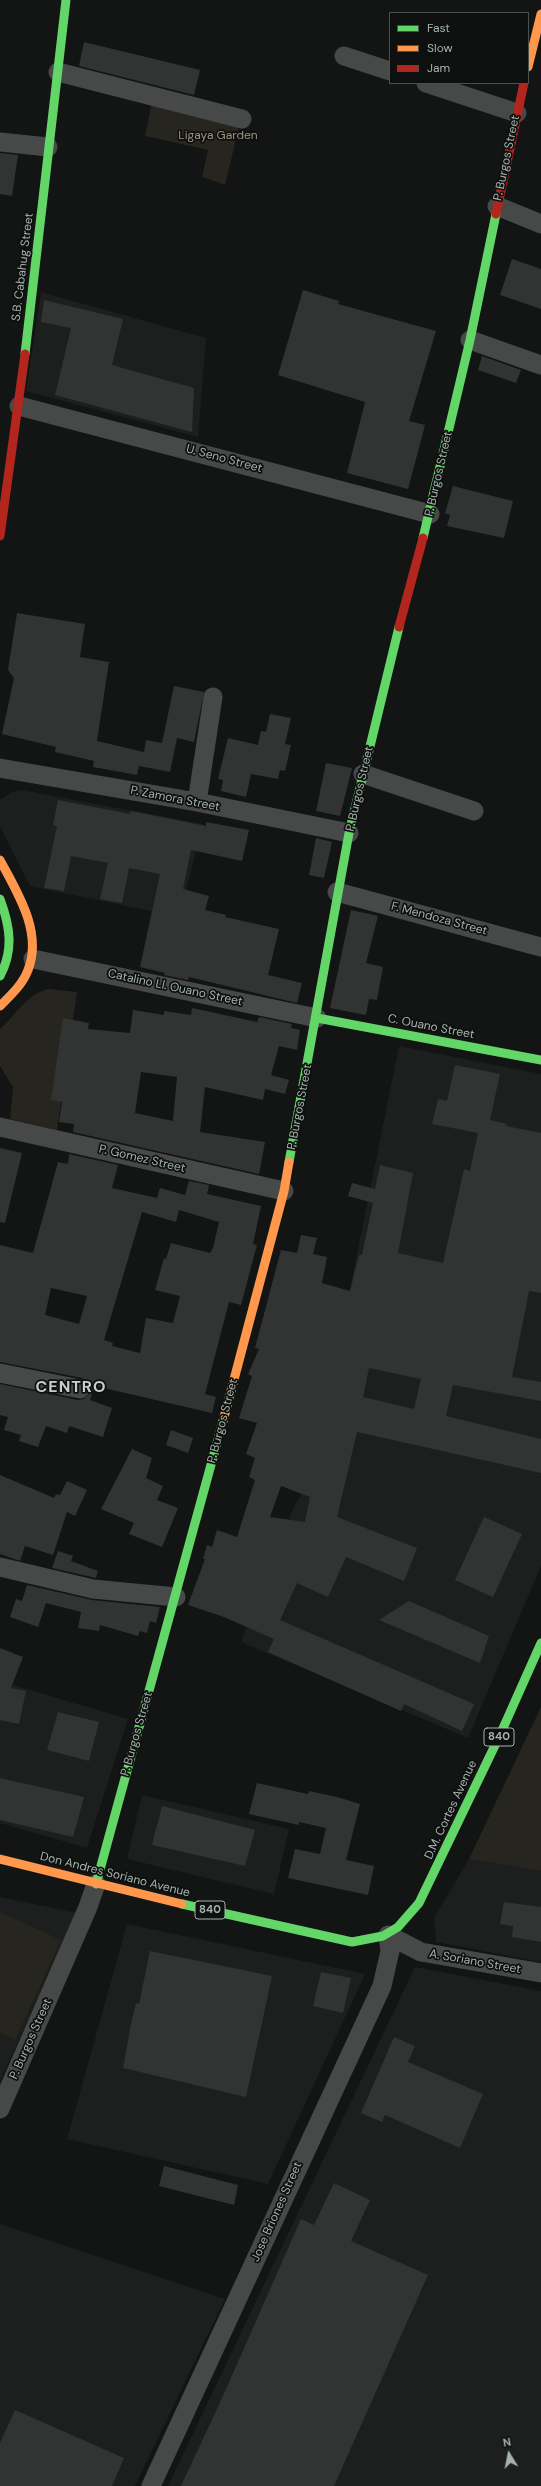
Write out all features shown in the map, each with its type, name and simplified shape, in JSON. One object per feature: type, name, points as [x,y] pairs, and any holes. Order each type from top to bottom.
[{"type":"main road","name":"S.B. Cabahug Street","points":[[0,536],[19,406],[66,0]]},
{"type":"main road","points":[[529,63],[541,14]]},
{"type":"main road","name":"P. Burgos Street","points":[[96,1884],[176,1597],[284,1191],[317,1018],[349,833],[430,514],[470,340],[524,84]]},
{"type":"main road","points":[[0,860],[24,907],[32,934],[21,956],[0,976]]},
{"type":"main road","points":[[0,899],[6,912],[10,933],[21,956],[28,976],[19,988],[0,1006]]},
{"type":"main road","points":[[6,912],[24,907]]},
{"type":"main road","name":"C. Ouano Street","points":[[317,1018],[541,1060]]},
{"type":"main road","name":"D.M. Cortes Avenue","points":[[388,1935],[407,1919],[419,1903],[500,1734],[541,1643]]},
{"type":"main road","name":"Don Andres Soriano Avenue","points":[[0,1858],[96,1884],[352,1942],[371,1941],[388,1935]]},
{"type":"street","points":[[344,56],[389,71]]},
{"type":"street","points":[[58,72],[242,119]]},
{"type":"street","points":[[429,84],[517,113]]},
{"type":"street","points":[[0,142],[48,147]]},
{"type":"street","points":[[497,206],[541,224]]},
{"type":"street","points":[[470,340],[541,365]]},
{"type":"street","name":"U. Seno Street","points":[[19,406],[430,514]]},
{"type":"street","points":[[197,802],[213,697]]},
{"type":"street","name":"P. Zamora Street","points":[[0,768],[197,802],[349,833]]},
{"type":"street","points":[[363,774],[474,811]]},
{"type":"street","name":"F. Mendoza Street","points":[[338,892],[541,947]]},
{"type":"street","name":"Catalino Ll. Ouano Street","points":[[21,956],[317,1018]]},
{"type":"street","name":"P. Gomez Street","points":[[0,1127],[284,1191]]},
{"type":"street","points":[[0,1373],[80,1389]]},
{"type":"street","points":[[0,1568],[93,1589],[176,1597]]},
{"type":"street","name":"P. Burgos Street","points":[[0,2109],[88,1907],[96,1884]]},
{"type":"street","name":"A. Soriano Street","points":[[388,1935],[421,1952],[541,1973]]},
{"type":"street","name":"Jose Briones Street","points":[[151,2486],[382,1986],[390,1951],[388,1935]]},
{"type":"shaded area","points":[[41,292],[206,338],[198,437],[26,391]]},
{"type":"shaded area","points":[[22,790],[203,824],[179,917],[30,886],[0,826],[0,800],[12,792]]},
{"type":"shaded area","points":[[399,1046],[541,1074],[541,1566],[468,1738],[241,1642],[256,1600],[282,1544],[293,1508],[312,1477]]},
{"type":"shaded area","points":[[0,1681],[128,1719],[87,1848],[0,1823]]},
{"type":"shaded area","points":[[142,1795],[289,1829],[274,1894],[127,1859]]},
{"type":"shaded area","points":[[469,1859],[541,1871],[541,1962],[436,1942],[434,1918]]},
{"type":"shaded area","points":[[0,1897],[78,1913],[0,2081]]},
{"type":"shaded area","points":[[127,1924],[365,1974],[268,2184],[67,2139]]},
{"type":"shaded area","points":[[415,1967],[541,1991],[541,2486],[168,2486]]},
{"type":"shaded area","points":[[0,2224],[225,2299],[135,2486],[0,2486]]},
{"type":"green space","name":"Ligaya Garden","points":[[152,102],[240,123],[225,185],[202,177],[208,150],[145,136]]},
{"type":"green space","points":[[48,989],[77,992],[57,1130],[10,1119],[13,1087],[0,1066],[0,1029],[27,1000]]},
{"type":"green space","points":[[541,1707],[541,1871],[469,1859]]},
{"type":"green space","points":[[0,1912],[61,1940],[15,2040],[0,2033]]},
{"type":"building","points":[[84,42],[200,70],[194,95],[79,66]]},
{"type":"building","points":[[0,153],[18,155],[12,196],[0,194]]},
{"type":"building","points":[[512,259],[541,269],[541,309],[500,295]]},
{"type":"building","points":[[303,290],[339,301],[338,304],[436,331],[409,421],[425,425],[408,489],[347,473],[365,402],[278,375]]},
{"type":"building","points":[[44,300],[123,319],[112,365],[194,388],[192,432],[55,395],[71,328],[41,322]]},
{"type":"building","points":[[482,356],[521,370],[516,383],[478,370]]},
{"type":"building","points":[[453,486],[513,501],[504,538],[447,526],[450,515],[445,513]]},
{"type":"building","points":[[17,613],[85,624],[80,657],[109,662],[97,741],[144,752],[146,740],[162,743],[174,686],[204,692],[194,742],[177,738],[170,772],[139,766],[137,775],[93,767],[94,761],[55,752],[56,747],[2,734],[14,678],[8,670]]},
{"type":"building","points":[[270,714],[291,718],[285,744],[291,745],[285,771],[280,770],[278,779],[251,774],[246,797],[221,791],[223,780],[218,779],[228,738],[258,745],[261,731],[266,732]]},
{"type":"building","points":[[326,763],[352,768],[340,816],[316,811]]},
{"type":"building","points":[[58,800],[130,814],[131,811],[206,826],[206,822],[249,830],[242,861],[191,850],[183,889],[209,896],[205,910],[226,915],[225,917],[279,929],[268,975],[302,983],[297,1003],[189,977],[188,980],[164,975],[165,973],[140,967],[160,874],[129,868],[122,903],[100,899],[108,863],[71,856],[64,891],[44,888],[57,826],[53,825]]},
{"type":"building","points":[[316,838],[332,842],[324,878],[309,875]]},
{"type":"building","points":[[351,910],[378,916],[366,963],[383,967],[377,1000],[369,999],[366,1015],[330,1008]]},
{"type":"building","points":[[192,1008],[257,1022],[259,1017],[292,1024],[291,1028],[300,1030],[297,1050],[279,1046],[271,1075],[289,1080],[285,1094],[265,1089],[263,1100],[205,1087],[200,1132],[265,1142],[259,1174],[73,1132],[74,1124],[59,1122],[62,1102],[51,1100],[63,1018],[89,1023],[88,1029],[130,1033],[133,1010],[164,1015],[164,1011],[191,1015]],"holes":[[[141,1072],[177,1077],[173,1121],[135,1113]]]},
{"type":"building","points":[[455,1065],[500,1074],[490,1120],[507,1124],[506,1126],[541,1133],[541,1293],[529,1291],[512,1377],[541,1382],[541,1401],[453,1385],[446,1416],[541,1439],[541,1473],[357,1432],[337,1517],[417,1548],[404,1581],[346,1557],[328,1597],[297,1583],[280,1620],[474,1704],[462,1731],[404,1704],[401,1711],[268,1652],[274,1639],[224,1617],[188,1605],[205,1559],[203,1559],[207,1545],[212,1547],[217,1530],[237,1537],[255,1480],[249,1477],[255,1458],[246,1454],[257,1423],[239,1418],[252,1376],[248,1374],[259,1349],[255,1348],[281,1250],[297,1253],[301,1235],[317,1238],[313,1254],[327,1257],[322,1283],[350,1291],[359,1255],[362,1255],[373,1203],[348,1196],[352,1183],[375,1189],[380,1165],[413,1173],[398,1253],[443,1263],[464,1169],[470,1171],[478,1133],[432,1124],[438,1099],[447,1101]],"holes":[[[369,1368],[421,1379],[414,1409],[363,1397]],[[281,1486],[310,1497],[305,1522],[270,1517]]]},
{"type":"building","points":[[0,1148],[22,1153],[5,1223],[0,1222]]},
{"type":"building","points":[[69,1154],[118,1165],[112,1188],[157,1198],[160,1188],[185,1195],[189,1181],[209,1185],[207,1194],[261,1206],[253,1244],[257,1245],[241,1305],[229,1302],[205,1394],[216,1397],[212,1413],[95,1386],[90,1400],[112,1408],[103,1437],[69,1426],[67,1433],[46,1426],[38,1447],[19,1441],[21,1435],[4,1430],[8,1417],[0,1415],[0,1384],[78,1400],[84,1399],[91,1392],[90,1385],[82,1378],[0,1362],[0,1245],[33,1253],[58,1162],[68,1164]],"holes":[[[179,1210],[219,1222],[213,1248],[210,1253],[171,1243],[166,1259],[164,1258],[155,1290],[180,1296],[173,1323],[146,1318],[140,1353],[112,1346],[113,1343],[104,1340],[142,1212],[176,1222]],[[51,1288],[87,1296],[79,1324],[45,1315]]]},
{"type":"building","points":[[171,1430],[193,1438],[188,1453],[166,1445]]},
{"type":"building","points":[[132,1449],[152,1458],[146,1478],[163,1486],[157,1500],[178,1508],[162,1547],[129,1534],[134,1523],[101,1509]]},
{"type":"building","points":[[0,1475],[54,1498],[56,1494],[60,1495],[67,1481],[87,1490],[75,1516],[67,1512],[53,1555],[25,1546],[20,1561],[0,1554]]},
{"type":"building","points":[[484,1517],[522,1534],[493,1597],[455,1580]]},
{"type":"building","points":[[58,1551],[73,1556],[71,1561],[98,1571],[96,1578],[52,1568]]},
{"type":"building","points":[[27,1585],[92,1600],[160,1607],[156,1623],[150,1621],[147,1633],[140,1631],[138,1636],[100,1625],[99,1631],[78,1628],[81,1612],[46,1603],[38,1627],[10,1617],[16,1599],[22,1601]]},
{"type":"building","points":[[409,1601],[489,1636],[480,1663],[379,1620]]},
{"type":"building","points":[[0,1648],[23,1657],[11,1688],[26,1691],[19,1724],[0,1720]]},
{"type":"building","points":[[58,1712],[99,1722],[89,1761],[47,1750]]},
{"type":"building","points":[[0,1778],[84,1797],[73,1837],[0,1820]]},
{"type":"building","points":[[257,1783],[308,1794],[309,1791],[360,1804],[346,1860],[374,1866],[368,1895],[288,1878],[295,1849],[320,1854],[326,1828],[299,1822],[299,1825],[249,1814]]},
{"type":"building","points":[[162,1806],[255,1830],[245,1866],[152,1845]]},
{"type":"building","points":[[504,1902],[541,1907],[541,1942],[512,1937],[513,1926],[500,1924]]},
{"type":"building","points":[[150,1951],[272,1976],[246,2097],[123,2068],[131,2024],[136,2003],[139,2004]]},
{"type":"building","points":[[321,1972],[351,1978],[343,2013],[313,2006]]},
{"type":"building","points":[[394,2037],[415,2046],[408,2062],[483,2094],[460,2148],[385,2115],[382,2122],[361,2113]]},
{"type":"building","points":[[164,2166],[238,2185],[234,2205],[159,2186]]},
{"type":"building","points":[[334,2183],[370,2200],[351,2241],[428,2275],[334,2486],[181,2486],[223,2396],[301,2219],[314,2225]]},
{"type":"building","points":[[15,2410],[124,2458],[112,2486],[0,2486],[0,2443]]},
{"type":"traffic: fast","points":[[25,354],[66,0]]},
{"type":"traffic: fast","points":[[423,538],[470,340],[496,214]]},
{"type":"traffic: fast","points":[[289,1162],[349,833],[399,627]]},
{"type":"traffic: fast","points":[[0,899],[6,919],[9,938],[7,957],[0,976]]},
{"type":"traffic: fast","points":[[317,1018],[541,1060]]},
{"type":"traffic: fast","points":[[96,1884],[223,1421]]},
{"type":"traffic: fast","points":[[182,1904],[352,1942],[383,1936],[398,1927],[419,1903],[500,1735],[541,1643]]},
{"type":"traffic: slow","points":[[529,63],[541,14]]},
{"type":"traffic: slow","points":[[0,860],[14,885],[26,913],[32,941],[32,956],[26,975],[16,989],[0,1006]]},
{"type":"traffic: slow","points":[[223,1421],[284,1191],[289,1162]]},
{"type":"traffic: slow","points":[[0,1859],[182,1904]]},
{"type":"traffic: jam","points":[[496,214],[524,84]]},
{"type":"traffic: jam","points":[[0,536],[25,354]]},
{"type":"traffic: jam","points":[[399,627],[423,538]]},
{"type":"district","name":"CENTRO","points":[[71,1388]]}]
